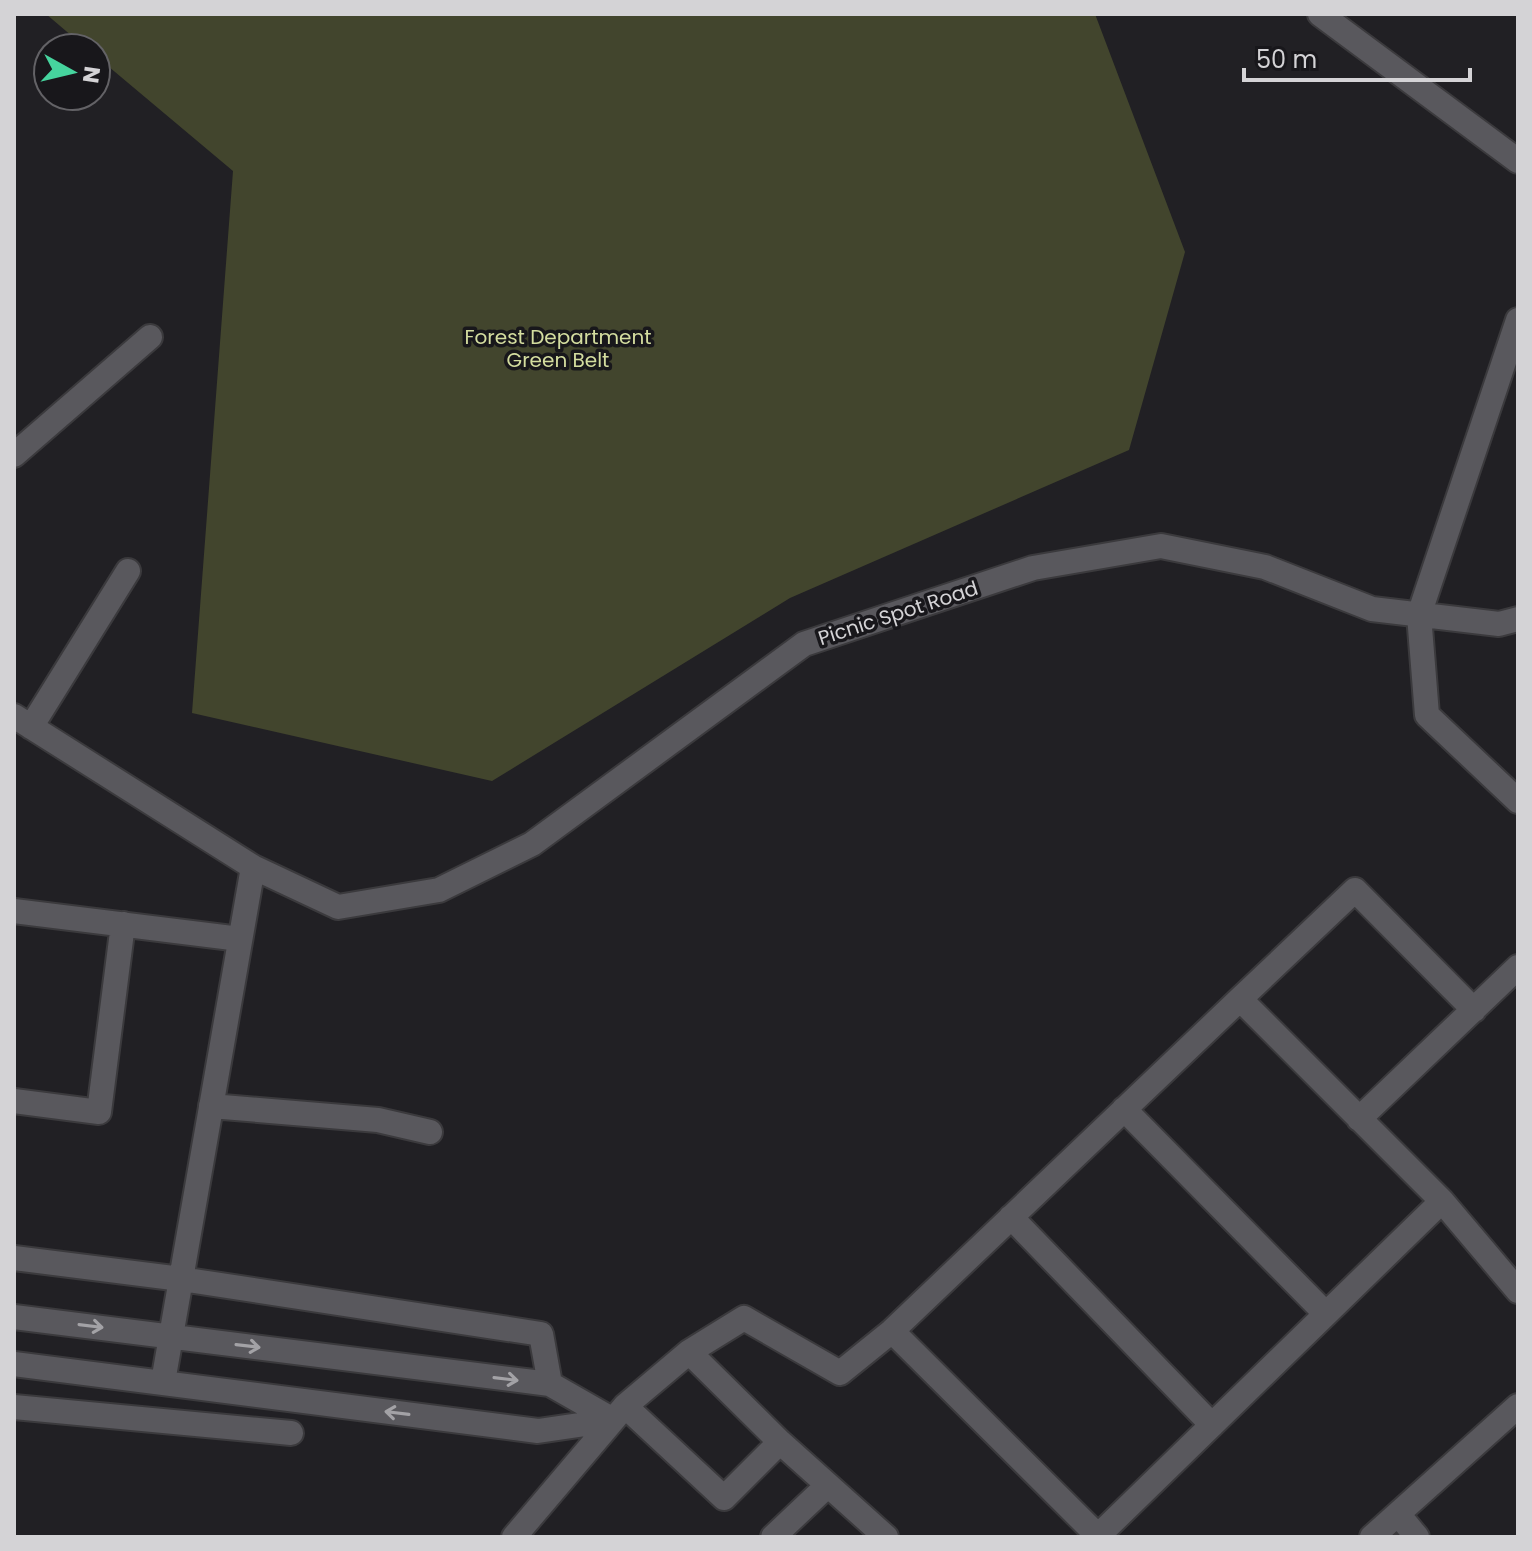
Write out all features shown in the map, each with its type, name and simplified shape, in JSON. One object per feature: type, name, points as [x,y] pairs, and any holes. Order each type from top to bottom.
[{"type":"street","points":[[1320,14],[1518,161]]},
{"type":"street","points":[[1518,320],[1419,615],[1427,715],[1518,801]]},
{"type":"street","points":[[14,455],[150,337]]},
{"type":"street","name":"Picnic Spot Road","points":[[23,722],[253,867],[338,907],[439,890],[532,844],[804,644],[1033,568],[1161,546],[1265,567],[1372,609],[1499,624],[1518,619]]},
{"type":"street","points":[[23,722],[128,571]]},
{"type":"street","points":[[163,1382],[253,867]]},
{"type":"street","points":[[514,1537],[619,1413],[689,1352],[744,1318],[840,1373],[892,1331],[1355,890],[1474,1010]]},
{"type":"street","points":[[14,911],[240,939]]},
{"type":"street","points":[[14,1101],[99,1112],[123,924]]},
{"type":"street","points":[[1359,1119],[1518,967]]},
{"type":"street","points":[[1240,999],[1442,1201],[1518,1291]]},
{"type":"street","points":[[211,1106],[378,1120],[430,1132]]},
{"type":"street","points":[[1124,1109],[1326,1314]]},
{"type":"street","points":[[892,1331],[1098,1536],[1442,1201]]},
{"type":"street","points":[[1011,1217],[1212,1425]]},
{"type":"street","points":[[14,1258],[181,1279],[541,1334],[550,1384]]},
{"type":"street","points":[[14,1317],[550,1384],[619,1413],[724,1498],[780,1442]]},
{"type":"street","points":[[689,1352],[780,1442],[886,1537]]},
{"type":"street","points":[[14,1364],[538,1431],[619,1413]]},
{"type":"street","points":[[1372,1537],[1518,1406]]},
{"type":"street","points":[[14,1407],[291,1433]]},
{"type":"street","points":[[773,1537],[828,1485]]},
{"type":"street","points":[[1398,1514],[1417,1537]]},
{"type":"green space","name":"Forest Department Green Belt","points":[[46,14],[1095,14],[1185,252],[1129,450],[790,598],[492,781],[192,713],[233,171],[112,69],[112,32],[67,32]]}]
